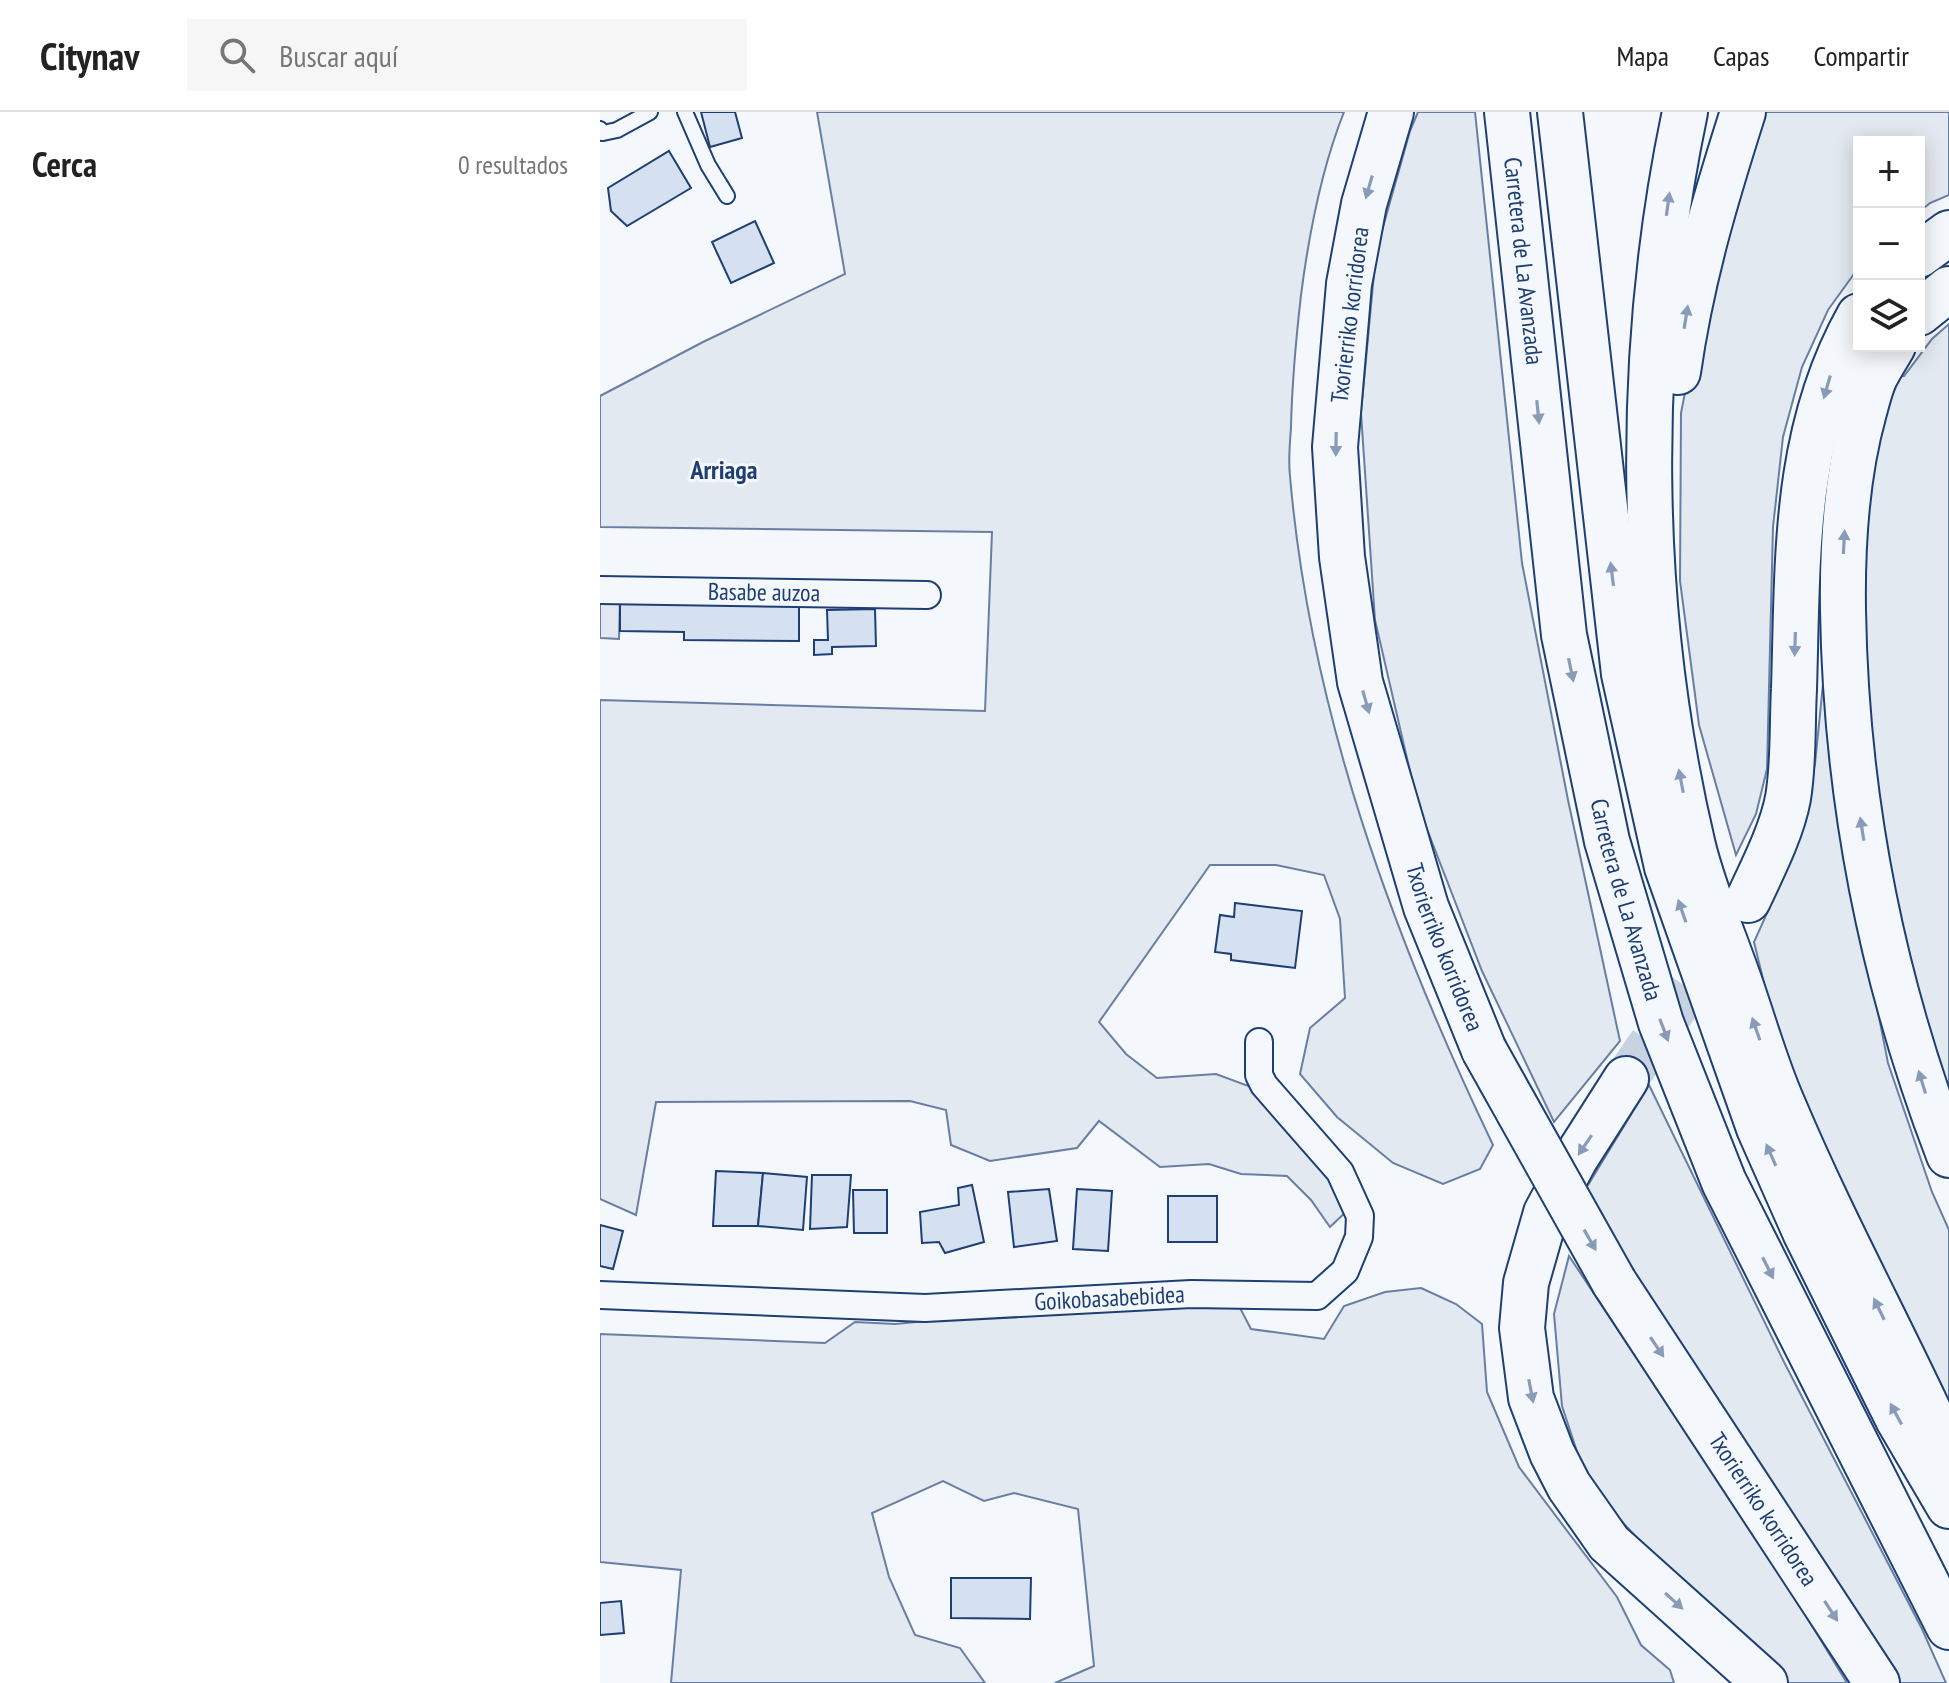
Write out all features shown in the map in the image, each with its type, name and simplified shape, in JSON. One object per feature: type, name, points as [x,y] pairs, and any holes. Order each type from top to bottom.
[{"type":"highway","name":"Txorierriko korridorea","points":[[1391,112],[1364,204],[1349,284],[1335,447],[1342,557],[1360,682],[1426,907],[1484,1050],[1614,1282],[1877,1683]]},
{"type":"highway","name":"Carretera de La Avanzada","points":[[1507,112],[1564,635],[1612,856],[1661,1023],[1724,1182],[1949,1627]]},
{"type":"highway","name":"Carretera de La Avanzada","points":[[1560,112],[1624,674],[1667,867],[1765,1142],[1806,1234],[1898,1419],[1949,1506]]},
{"type":"highway","points":[[1685,112],[1673,166],[1653,337],[1648,446],[1661,679],[1694,848],[1782,1103],[1949,1455]]},
{"type":"highway","points":[[1654,561],[1688,305],[1712,208],[1743,112]]},
{"type":"highway","points":[[1925,251],[1949,233]]},
{"type":"highway","points":[[1925,307],[1949,289]]},
{"type":"highway","points":[[1748,900],[1788,799],[1800,509],[1811,447],[1829,377],[1853,328]]},
{"type":"highway","points":[[1890,352],[1874,379],[1854,447],[1843,562],[1844,676],[1852,770],[1872,895],[1897,999],[1929,1103],[1949,1155]]},
{"type":"highway","points":[[1626,1079],[1575,1159],[1546,1213],[1526,1283],[1522,1328],[1531,1398],[1552,1453],[1569,1486],[1609,1543],[1765,1683]]},
{"type":"street","name":"Basabe auzoa","points":[[600,590],[927,595]]},
{"type":"street","name":"Goikobasabebidea","points":[[600,1295],[925,1308],[1191,1294],[1317,1296],[1345,1271],[1359,1237],[1360,1216],[1340,1172],[1264,1085],[1259,1075],[1259,1042]]},
{"type":"lane","points":[[600,129],[603,133],[617,130],[650,112]]},
{"type":"lane","points":[[685,112],[708,165],[727,196]]},
{"type":"shaded area","points":[[817,112],[1344,112],[1317,202],[1297,328],[1289,464],[1300,563],[1336,735],[1361,819],[1421,984],[1493,1145],[1480,1169],[1443,1184],[1393,1163],[1337,1117],[1300,1074],[1310,1028],[1345,998],[1340,919],[1324,875],[1276,865],[1210,865],[1099,1022],[1126,1054],[1157,1078],[1216,1074],[1254,1088],[1326,1159],[1349,1209],[1330,1227],[1311,1200],[1287,1176],[1241,1174],[1209,1164],[1160,1167],[1099,1121],[1077,1148],[990,1161],[951,1145],[946,1110],[910,1101],[656,1102],[636,1215],[600,1199],[600,700],[985,711],[992,532],[600,527],[600,396],[703,342],[845,274]]},
{"type":"shaded area","points":[[1418,112],[1475,112],[1522,563],[1568,800],[1620,1041],[1554,1122],[1482,971],[1418,806],[1375,620],[1361,413],[1376,252]]},
{"type":"shaded area","points":[[1757,112],[1949,112],[1949,195],[1925,207],[1925,136],[1853,136],[1853,275],[1828,310],[1802,367],[1783,437],[1773,527],[1767,769],[1756,814],[1736,855],[1699,725],[1680,581],[1681,413],[1713,250]]},
{"type":"shaded area","points":[[1949,324],[1949,1155],[1852,770],[1874,379],[1904,376],[1932,339]]},
{"type":"shaded area","points":[[600,595],[620,596],[619,639],[600,638]]},
{"type":"shaded area","points":[[1823,684],[1864,941],[1888,1063],[1932,1192],[1949,1230],[1949,1413],[1815,1131],[1776,1032],[1754,942],[1795,851],[1815,764]]},
{"type":"shaded area","points":[[1649,1085],[1784,1362],[1922,1629],[1946,1683],[1899,1683],[1561,1190],[1588,1185]]},
{"type":"shaded area","points":[[1569,1256],[1784,1580],[1847,1683],[1789,1683],[1652,1554],[1588,1485],[1562,1406],[1554,1314]]},
{"type":"shaded area","points":[[1421,1288],[1456,1304],[1482,1324],[1487,1392],[1519,1467],[1617,1597],[1641,1645],[1670,1670],[1674,1683],[1055,1683],[1094,1666],[1078,1509],[1014,1493],[984,1501],[943,1481],[872,1513],[889,1577],[915,1635],[960,1648],[985,1683],[671,1683],[681,1570],[600,1562],[600,1334],[825,1343],[855,1322],[895,1324],[1003,1314],[1239,1306],[1251,1329],[1324,1339],[1344,1306],[1385,1292]]},
{"type":"building","points":[[701,112],[735,112],[742,138],[710,147]]},
{"type":"building","points":[[669,151],[691,188],[627,226],[611,211],[608,188]]},
{"type":"building","points":[[755,221],[774,263],[731,283],[712,242]]},
{"type":"building","points":[[620,603],[799,604],[799,641],[684,640],[684,632],[620,631]]},
{"type":"building","points":[[875,609],[876,646],[832,647],[832,654],[814,655],[814,640],[828,640],[827,610]]},
{"type":"building","points":[[1235,903],[1302,911],[1295,968],[1231,960],[1231,954],[1215,952],[1220,915],[1234,917]]},
{"type":"building","points":[[716,1171],[763,1173],[758,1226],[713,1226]]},
{"type":"building","points":[[763,1173],[807,1177],[803,1230],[758,1226]]},
{"type":"building","points":[[812,1175],[851,1175],[847,1227],[810,1229]]},
{"type":"building","points":[[972,1185],[984,1242],[945,1253],[939,1242],[922,1243],[920,1212],[959,1205],[958,1188]]},
{"type":"building","points":[[1049,1189],[1057,1241],[1014,1247],[1008,1192]]},
{"type":"building","points":[[1077,1189],[1112,1191],[1108,1251],[1073,1249]]},
{"type":"building","points":[[853,1190],[887,1190],[887,1233],[854,1233]]},
{"type":"building","points":[[1168,1196],[1217,1196],[1217,1242],[1168,1242]]},
{"type":"building","points":[[600,1225],[623,1231],[613,1269],[600,1266]]},
{"type":"building","points":[[951,1578],[1031,1578],[1030,1619],[951,1618]]},
{"type":"building","points":[[621,1601],[624,1633],[600,1635],[600,1603]]},
{"type":"tunnel","points":[[1626,1079],[1720,943]]},
{"type":"district","name":"Arriaga","points":[[724,470]]}]
